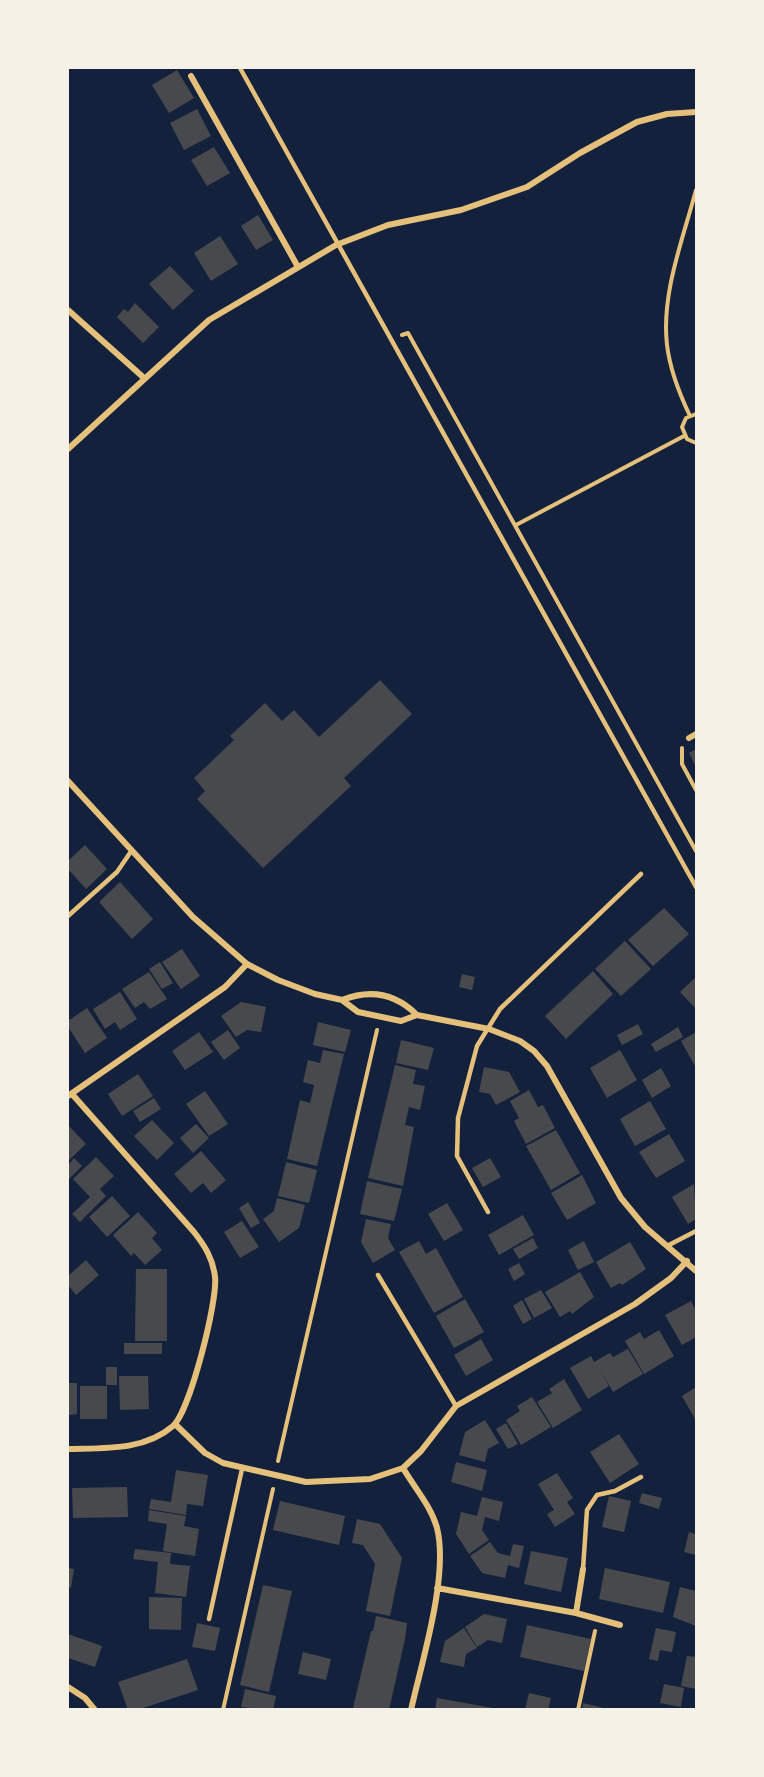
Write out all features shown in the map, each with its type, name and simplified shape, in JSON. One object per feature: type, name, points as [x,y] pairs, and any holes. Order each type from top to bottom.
[{"type":"street","points":[[191,76],[298,267]]},
{"type":"street","points":[[68,449],[143,377],[209,320],[336,245],[388,225],[461,210],[527,187],[580,153],[637,122],[667,114],[696,112]]},
{"type":"street","points":[[68,310],[143,377]]},
{"type":"street","points":[[689,738],[696,734]]},
{"type":"street","points":[[68,781],[193,917],[247,964],[278,980],[315,994],[342,1000],[358,1012],[401,1021],[417,1015],[489,1029],[520,1041],[534,1051],[547,1066],[621,1198],[645,1227],[696,1271]]},
{"type":"street","points":[[68,1449],[137,1445],[175,1424],[188,1400],[195,1380],[216,1278],[208,1250],[70,1095],[225,987],[247,964]]},
{"type":"street","points":[[342,1000],[363,992],[404,1002],[417,1015]]},
{"type":"street","points":[[175,1424],[205,1453],[223,1463],[242,1469],[306,1482],[336,1483],[370,1479],[402,1468],[421,1451],[456,1406],[635,1304],[671,1278],[687,1261]]},
{"type":"street","points":[[402,1468],[432,1514],[437,1529],[437,1588],[411,1710]]},
{"type":"street","points":[[576,1613],[583,1569]]},
{"type":"street","points":[[437,1588],[576,1613],[620,1625]]},
{"type":"street","points":[[68,1688],[85,1698],[95,1710]]},
{"type":"lane","points":[[240,68],[336,245],[696,887]]},
{"type":"lane","points":[[68,916],[117,872],[132,850]]},
{"type":"lane","points":[[488,1212],[457,1156],[458,1118],[477,1046],[500,1010],[518,991],[641,874]]},
{"type":"lane","points":[[667,1246],[696,1231]]},
{"type":"lane","points":[[378,1275],[456,1406]]},
{"type":"lane","points":[[209,1619],[242,1469]]},
{"type":"lane","points":[[583,1569],[587,1510],[597,1495],[615,1491],[641,1477]]},
{"type":"path","points":[[690,416],[675,382],[666,344],[668,299],[696,190]]},
{"type":"path","points":[[684,436],[683,422],[696,414]]},
{"type":"path","points":[[684,436],[696,443]]},
{"type":"path","points":[[516,525],[684,436]]},
{"type":"path","points":[[689,738],[683,745],[681,757],[696,790]]},
{"type":"path","points":[[223,1710],[380,1017]]},
{"type":"path","points":[[578,1710],[597,1619]]},
{"type":"building","points":[[177,70],[194,98],[169,113],[152,85]]},
{"type":"building","points":[[197,109],[211,136],[184,150],[170,123]]},
{"type":"building","points":[[214,147],[230,173],[207,186],[191,160]]},
{"type":"building","points":[[258,215],[273,240],[256,250],[241,226]]},
{"type":"building","points":[[220,236],[238,264],[211,281],[194,253]]},
{"type":"building","points":[[170,266],[194,291],[173,310],[149,284]]},
{"type":"building","points":[[135,303],[159,327],[143,343],[117,317],[124,309],[128,312]]},
{"type":"building","points":[[380,680],[412,714],[344,778],[351,786],[263,868],[197,799],[205,791],[194,778],[234,740],[230,736],[265,703],[282,721],[294,710],[319,737]]},
{"type":"building","points":[[696,749],[696,767],[689,753]]},
{"type":"building","points":[[85,845],[107,869],[86,889],[68,869],[68,861]]},
{"type":"building","points":[[120,882],[153,919],[132,939],[99,902]]},
{"type":"building","points":[[664,908],[689,934],[653,966],[628,940]]},
{"type":"building","points":[[625,941],[651,969],[621,996],[595,969]]},
{"type":"building","points":[[182,949],[200,976],[181,989],[162,962]]},
{"type":"building","points":[[160,962],[173,983],[162,989],[149,969]]},
{"type":"building","points":[[593,971],[613,994],[566,1039],[545,1016]]},
{"type":"building","points":[[149,972],[167,999],[150,1009],[144,1002],[135,1008],[122,989]]},
{"type":"building","points":[[462,974],[475,977],[472,990],[459,987]]},
{"type":"building","points":[[696,977],[696,1009],[680,992]]},
{"type":"building","points":[[120,992],[137,1019],[120,1030],[115,1022],[105,1029],[93,1009]]},
{"type":"building","points":[[241,1002],[266,1007],[261,1032],[247,1030],[236,1037],[221,1016]]},
{"type":"building","points":[[87,1008],[107,1038],[85,1053],[68,1027],[68,1021]]},
{"type":"building","points":[[318,1022],[351,1030],[345,1052],[313,1045]]},
{"type":"building","points":[[638,1024],[643,1034],[622,1045],[617,1035]]},
{"type":"building","points":[[678,1027],[683,1037],[656,1052],[651,1044]]},
{"type":"building","points":[[228,1030],[240,1048],[224,1060],[211,1042]]},
{"type":"building","points":[[199,1032],[213,1052],[185,1070],[172,1051]]},
{"type":"building","points":[[696,1032],[696,1068],[681,1041]]},
{"type":"building","points":[[401,1040],[434,1048],[428,1070],[396,1063]]},
{"type":"building","points":[[323,1050],[344,1054],[317,1166],[287,1159],[300,1100],[310,1103],[314,1085],[303,1082],[308,1060],[320,1063]]},
{"type":"building","points":[[620,1050],[637,1080],[607,1098],[590,1068]]},
{"type":"building","points":[[395,1065],[416,1070],[413,1084],[425,1086],[420,1110],[409,1107],[405,1125],[414,1127],[403,1186],[368,1178]]},
{"type":"building","points":[[484,1067],[509,1072],[520,1092],[496,1105],[490,1094],[479,1092]]},
{"type":"building","points":[[661,1068],[671,1086],[652,1098],[642,1080]]},
{"type":"building","points":[[138,1074],[153,1096],[122,1116],[108,1094]]},
{"type":"building","points":[[529,1090],[538,1107],[543,1105],[555,1128],[526,1144],[514,1121],[519,1118],[510,1101]]},
{"type":"building","points":[[205,1091],[228,1124],[209,1136],[186,1104]]},
{"type":"building","points":[[154,1098],[161,1109],[140,1122],[133,1111]]},
{"type":"building","points":[[650,1101],[666,1129],[635,1146],[620,1119]]},
{"type":"building","points":[[152,1120],[174,1143],[157,1160],[134,1136]]},
{"type":"building","points":[[196,1124],[209,1138],[193,1153],[180,1138]]},
{"type":"building","points":[[68,1125],[86,1144],[68,1161]]},
{"type":"building","points":[[556,1130],[580,1173],[551,1190],[526,1146]]},
{"type":"building","points":[[669,1134],[685,1161],[656,1178],[639,1152]]},
{"type":"building","points":[[201,1151],[226,1180],[211,1193],[203,1183],[191,1193],[174,1174]]},
{"type":"building","points":[[96,1157],[114,1176],[100,1189],[106,1196],[80,1222],[72,1214],[90,1197],[73,1179]]},
{"type":"building","points":[[74,1158],[82,1166],[68,1180],[68,1165]]},
{"type":"building","points":[[490,1158],[501,1177],[483,1187],[472,1168]]},
{"type":"building","points":[[286,1162],[317,1170],[309,1203],[278,1196]]},
{"type":"building","points":[[582,1175],[596,1203],[567,1220],[551,1193]]},
{"type":"building","points":[[367,1181],[402,1189],[394,1221],[360,1214]]},
{"type":"building","points":[[694,1184],[696,1219],[688,1224],[672,1197]]},
{"type":"building","points":[[112,1196],[130,1216],[107,1237],[89,1217]]},
{"type":"building","points":[[277,1198],[305,1205],[299,1228],[279,1242],[263,1219],[274,1211]]},
{"type":"building","points":[[248,1202],[260,1223],[251,1228],[239,1208]]},
{"type":"building","points":[[447,1203],[463,1230],[444,1241],[428,1214]]},
{"type":"building","points":[[138,1212],[157,1233],[152,1238],[162,1250],[145,1265],[134,1253],[131,1256],[113,1235]]},
{"type":"building","points":[[523,1215],[534,1235],[499,1255],[488,1235]]},
{"type":"building","points":[[366,1219],[391,1224],[388,1238],[395,1250],[373,1263],[361,1242]]},
{"type":"building","points":[[242,1221],[259,1247],[240,1258],[224,1232]]},
{"type":"building","points":[[533,1238],[538,1248],[519,1259],[513,1249]]},
{"type":"building","points":[[419,1241],[426,1254],[436,1248],[463,1297],[434,1313],[399,1252]]},
{"type":"building","points":[[584,1241],[594,1262],[578,1270],[568,1250]]},
{"type":"building","points":[[630,1242],[646,1269],[622,1285],[620,1283],[611,1288],[596,1262]]},
{"type":"building","points":[[86,1260],[99,1275],[76,1295],[68,1285],[68,1276]]},
{"type":"building","points":[[519,1263],[525,1274],[514,1281],[508,1269]]},
{"type":"building","points":[[136,1269],[167,1269],[167,1341],[135,1341]]},
{"type":"building","points":[[580,1272],[594,1297],[572,1314],[570,1311],[560,1317],[545,1292]]},
{"type":"building","points":[[541,1290],[552,1308],[534,1318],[524,1299]]},
{"type":"building","points":[[465,1299],[484,1332],[454,1348],[436,1316]]},
{"type":"building","points":[[522,1300],[532,1319],[523,1324],[513,1306]]},
{"type":"building","points":[[691,1301],[696,1311],[696,1337],[682,1345],[665,1315]]},
{"type":"building","points":[[659,1330],[674,1356],[644,1374],[625,1341],[640,1332],[644,1339]]},
{"type":"building","points":[[481,1339],[493,1360],[466,1376],[454,1355]]},
{"type":"building","points":[[124,1343],[162,1343],[162,1354],[124,1354]]},
{"type":"building","points":[[628,1349],[643,1374],[613,1392],[600,1369],[609,1386],[588,1399],[570,1368],[591,1356],[594,1362],[610,1353],[613,1357]]},
{"type":"building","points":[[106,1367],[117,1367],[117,1385],[106,1385]]},
{"type":"building","points":[[119,1376],[148,1376],[149,1409],[120,1410]]},
{"type":"building","points":[[564,1379],[582,1410],[553,1428],[537,1402],[552,1393],[549,1389]]},
{"type":"building","points":[[68,1383],[77,1383],[77,1414],[68,1415]]},
{"type":"building","points":[[80,1386],[107,1386],[107,1419],[80,1419]]},
{"type":"building","points":[[696,1387],[696,1421],[682,1396]]},
{"type":"building","points":[[532,1397],[551,1427],[521,1445],[506,1420],[520,1411],[517,1406]]},
{"type":"building","points":[[485,1420],[499,1443],[488,1449],[485,1462],[459,1455],[465,1432]]},
{"type":"building","points":[[506,1423],[518,1444],[508,1449],[496,1429]]},
{"type":"building","points":[[619,1434],[639,1464],[610,1483],[590,1452]]},
{"type":"building","points":[[456,1462],[487,1470],[482,1491],[451,1482]]},
{"type":"building","points":[[176,1470],[208,1475],[203,1506],[187,1504],[186,1515],[149,1509],[151,1499],[171,1502]]},
{"type":"building","points":[[557,1473],[573,1498],[567,1502],[575,1514],[555,1527],[547,1514],[554,1510],[538,1484]]},
{"type":"building","points":[[127,1487],[128,1517],[73,1518],[72,1488]]},
{"type":"building","points":[[642,1493],[662,1498],[659,1509],[639,1503]]},
{"type":"building","points":[[609,1496],[631,1501],[624,1532],[602,1527]]},
{"type":"building","points":[[482,1497],[503,1502],[499,1521],[485,1517],[482,1530],[489,1540],[469,1554],[456,1534],[461,1512],[477,1516]]},
{"type":"building","points":[[280,1501],[345,1516],[339,1545],[273,1530]]},
{"type":"building","points":[[149,1510],[186,1516],[184,1526],[199,1529],[195,1556],[163,1551],[167,1524],[148,1521]]},
{"type":"building","points":[[357,1519],[380,1524],[402,1558],[390,1616],[366,1611],[375,1564],[363,1545],[352,1543]]},
{"type":"building","points":[[689,1532],[696,1534],[696,1555],[684,1552]]},
{"type":"building","points":[[490,1542],[498,1553],[510,1556],[513,1544],[524,1546],[519,1568],[508,1565],[505,1578],[482,1573],[470,1556]]},
{"type":"building","points":[[135,1549],[171,1553],[170,1564],[190,1566],[186,1597],[155,1593],[158,1562],[133,1559]]},
{"type":"building","points":[[531,1551],[568,1558],[561,1592],[524,1584]]},
{"type":"building","points":[[68,1568],[74,1569],[71,1588],[68,1587]]},
{"type":"building","points":[[605,1568],[670,1582],[663,1613],[599,1599]]},
{"type":"building","points":[[263,1585],[292,1591],[269,1692],[240,1685]]},
{"type":"building","points":[[680,1587],[696,1591],[696,1626],[673,1617]]},
{"type":"building","points":[[149,1597],[182,1598],[181,1630],[149,1629]]},
{"type":"building","points":[[484,1614],[507,1619],[502,1643],[488,1640],[477,1647],[465,1627]]},
{"type":"building","points":[[376,1616],[407,1623],[405,1639],[389,1710],[359,1710],[353,1708]]},
{"type":"building","points":[[197,1623],[220,1628],[215,1651],[192,1647]]},
{"type":"building","points":[[527,1625],[591,1639],[584,1671],[520,1657]]},
{"type":"building","points":[[464,1628],[477,1648],[466,1654],[464,1667],[440,1662],[445,1641]]},
{"type":"building","points":[[656,1628],[676,1632],[672,1652],[660,1650],[658,1661],[649,1659]]},
{"type":"building","points":[[68,1634],[102,1646],[95,1667],[68,1658]]},
{"type":"building","points":[[303,1652],[331,1659],[326,1680],[298,1674]]},
{"type":"building","points":[[687,1656],[696,1657],[696,1689],[681,1686]]},
{"type":"building","points":[[187,1659],[198,1690],[137,1710],[128,1710],[118,1682]]},
{"type":"building","points":[[664,1684],[684,1688],[681,1707],[660,1703]]},
{"type":"building","points":[[245,1689],[276,1696],[273,1710],[241,1707]]},
{"type":"building","points":[[529,1693],[551,1698],[548,1710],[525,1710]]},
{"type":"building","points":[[437,1698],[493,1708],[493,1710],[435,1710]]},
{"type":"building","points":[[583,1703],[608,1709],[608,1710],[582,1710]]}]
